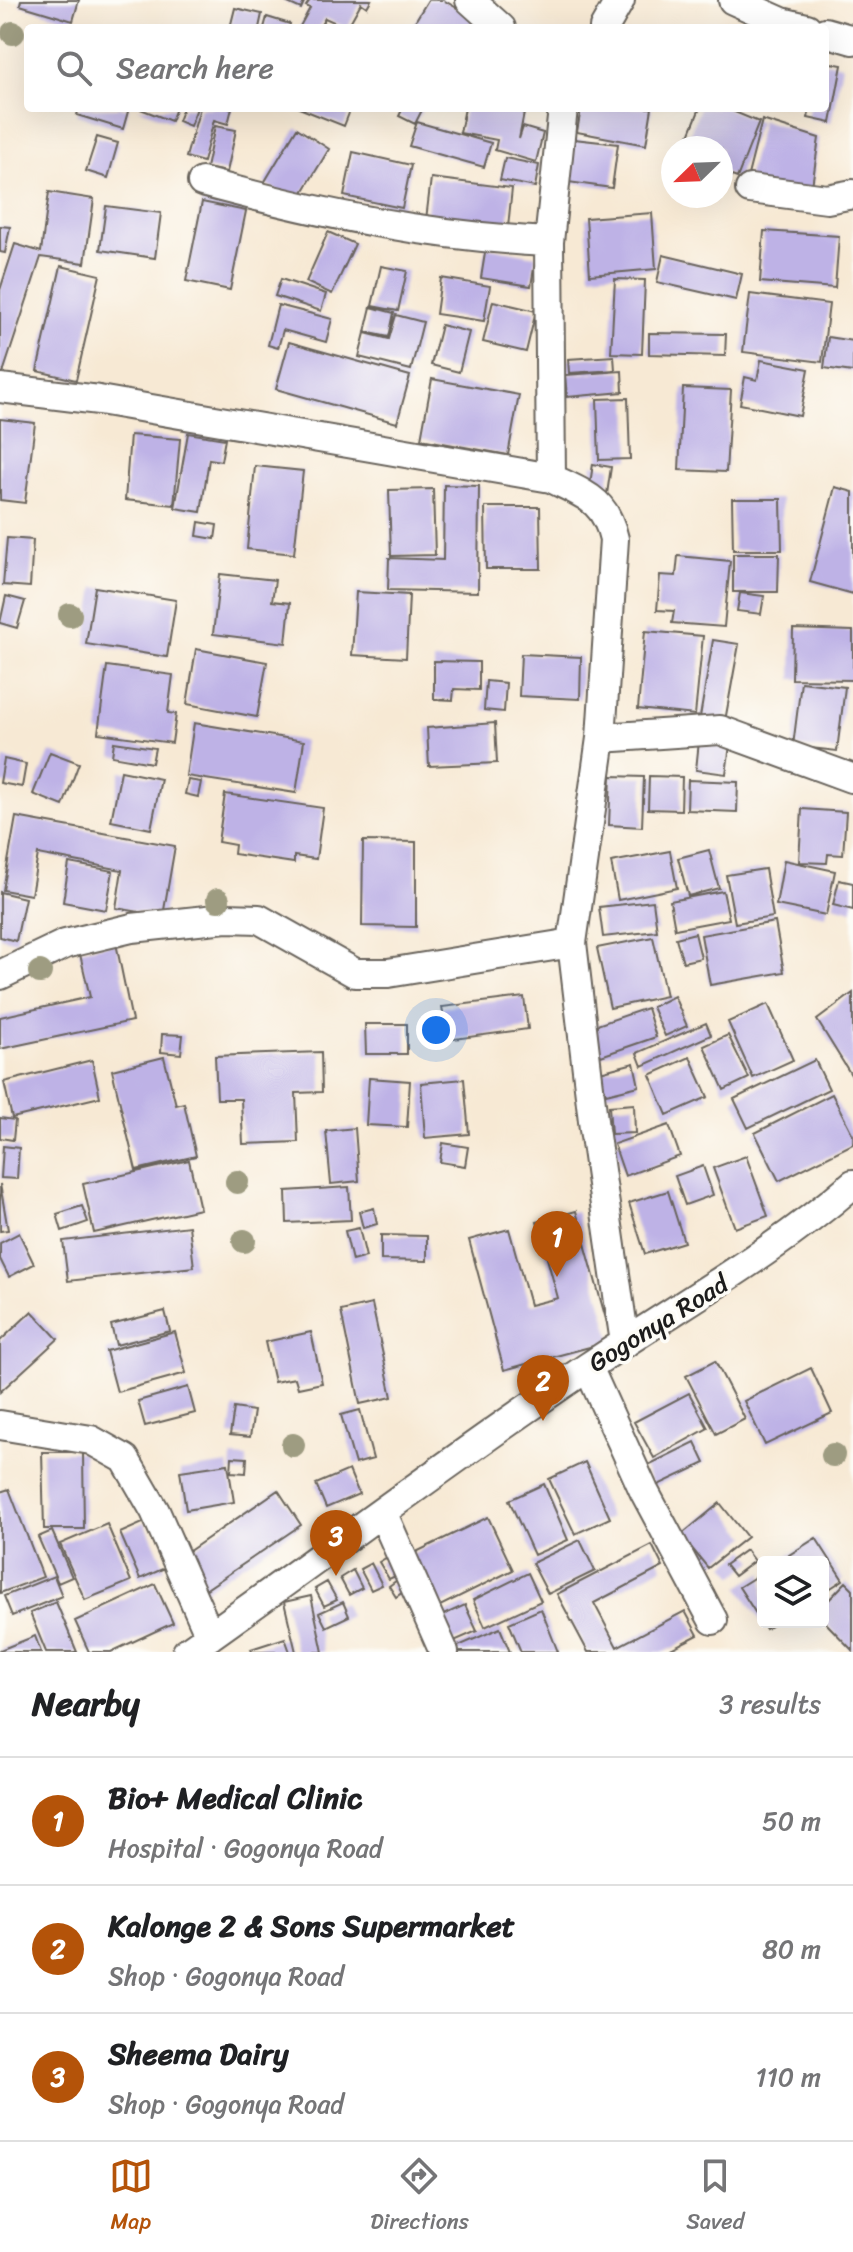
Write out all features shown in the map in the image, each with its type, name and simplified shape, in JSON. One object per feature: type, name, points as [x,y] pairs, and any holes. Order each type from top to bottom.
[{"type":"street","points":[[470,0],[497,24]]},
{"type":"street","points":[[606,24],[620,0]]},
{"type":"street","points":[[733,0],[790,24]]},
{"type":"street","points":[[829,33],[853,40]]},
{"type":"street","points":[[551,478],[549,242],[563,112]]},
{"type":"street","points":[[202,182],[312,211],[435,234],[549,242]]},
{"type":"street","points":[[750,189],[827,199],[853,194]]},
{"type":"street","points":[[0,388],[99,400],[551,478],[594,500],[609,517],[614,539],[601,738],[572,943],[594,1129],[625,1343]]},
{"type":"street","points":[[601,738],[720,730],[851,778]]},
{"type":"street","points":[[0,975],[65,944],[132,928],[226,918],[259,919],[355,973],[388,973],[572,943]]},
{"type":"street","name":"Gogonya Road","points":[[199,1644],[588,1367],[757,1260],[806,1225],[853,1184]]},
{"type":"street","points":[[588,1367],[644,1491],[713,1620]]},
{"type":"street","points":[[0,1425],[91,1440],[125,1459],[155,1511],[199,1644]]},
{"type":"street","points":[[383,1514],[444,1652]]},
{"type":"building","points":[[21,0],[79,0],[73,21],[20,5]]},
{"type":"building","points":[[281,0],[305,0],[301,9]]},
{"type":"building","points":[[310,0],[371,0],[367,7],[361,3],[349,24],[338,24],[325,18],[321,24],[301,24],[310,8],[306,6]]},
{"type":"building","points":[[428,0],[443,0],[479,21],[477,24],[413,24]]},
{"type":"building","points":[[235,8],[262,14],[260,24],[231,24]]},
{"type":"building","points":[[267,17],[290,24],[265,24]]},
{"type":"building","points":[[829,63],[842,65],[831,123],[808,118],[809,112],[829,112]]},
{"type":"building","points":[[78,112],[128,112],[123,129],[77,115]]},
{"type":"building","points":[[148,112],[174,112],[171,121]]},
{"type":"building","points":[[181,112],[195,112],[190,126],[178,121]]},
{"type":"building","points":[[199,112],[231,112],[228,124],[214,120],[203,162],[186,157]]},
{"type":"building","points":[[309,112],[349,112],[344,126]]},
{"type":"building","points":[[401,112],[421,112],[415,124],[399,116]]},
{"type":"building","points":[[464,112],[524,112],[519,139],[523,127],[543,133],[536,162],[495,150],[497,140],[460,133]]},
{"type":"building","points":[[580,112],[651,112],[646,145],[577,132]]},
{"type":"building","points":[[698,112],[735,112],[759,122],[737,178],[733,176],[733,136],[689,136]]},
{"type":"building","points":[[762,120],[819,138],[811,193],[746,183]]},
{"type":"building","points":[[417,122],[491,143],[484,167],[409,146]]},
{"type":"building","points":[[215,126],[236,130],[227,172],[206,168]]},
{"type":"building","points":[[297,128],[329,149],[297,202],[264,183]]},
{"type":"building","points":[[97,137],[118,143],[108,178],[86,171]]},
{"type":"building","points":[[574,139],[618,144],[612,188],[568,182]]},
{"type":"building","points":[[353,152],[411,165],[402,208],[344,196]]},
{"type":"building","points":[[505,158],[539,165],[535,187],[500,180]]},
{"type":"building","points":[[431,178],[512,188],[507,237],[425,228]]},
{"type":"building","points":[[49,192],[94,199],[85,263],[41,257],[0,382],[0,290],[15,244],[41,252]]},
{"type":"building","points":[[202,202],[246,211],[230,290],[186,281]]},
{"type":"building","points":[[106,206],[161,213],[155,258],[100,250]]},
{"type":"building","points":[[652,213],[656,269],[590,275],[586,218]]},
{"type":"building","points":[[0,226],[10,227],[5,253],[0,252]]},
{"type":"building","points":[[764,231],[839,236],[835,288],[760,282]]},
{"type":"building","points":[[328,232],[355,244],[332,294],[306,282]]},
{"type":"building","points":[[486,247],[536,256],[531,286],[481,278]]},
{"type":"building","points":[[663,255],[742,274],[736,300],[657,282]]},
{"type":"building","points":[[61,266],[100,275],[76,380],[37,371]]},
{"type":"building","points":[[381,266],[407,271],[398,311],[372,306]]},
{"type":"building","points":[[441,278],[490,286],[484,321],[436,314]]},
{"type":"building","points":[[281,279],[326,294],[321,311],[275,296]]},
{"type":"building","points":[[615,279],[645,280],[642,354],[611,353]]},
{"type":"building","points":[[750,294],[829,304],[822,362],[743,352]]},
{"type":"building","points":[[493,301],[536,311],[526,352],[483,342]]},
{"type":"building","points":[[278,305],[332,319],[326,342],[283,330],[278,348],[268,345]]},
{"type":"building","points":[[371,307],[394,313],[389,337],[365,332]]},
{"type":"building","points":[[396,315],[423,322],[411,370],[359,357],[365,333],[389,339]]},
{"type":"building","points":[[441,325],[469,332],[459,372],[431,365]]},
{"type":"building","points":[[649,333],[726,334],[725,356],[649,354]]},
{"type":"building","points":[[828,337],[853,341],[853,372],[824,368]]},
{"type":"building","points":[[289,342],[410,376],[397,423],[276,389]]},
{"type":"building","points":[[614,356],[615,370],[569,373],[568,359]]},
{"type":"building","points":[[761,360],[809,369],[800,416],[740,404],[745,377],[757,380]]},
{"type":"building","points":[[622,371],[623,392],[567,397],[565,375]]},
{"type":"building","points":[[432,379],[519,395],[508,455],[421,439]]},
{"type":"building","points":[[683,388],[731,390],[726,472],[679,470]]},
{"type":"building","points":[[628,398],[630,459],[599,460],[597,399]]},
{"type":"building","points":[[0,419],[35,423],[25,503],[0,500]]},
{"type":"building","points":[[188,433],[225,439],[221,461],[209,459],[201,512],[175,508]]},
{"type":"building","points":[[130,435],[180,439],[174,505],[125,500]]},
{"type":"building","points":[[593,464],[611,467],[607,494],[589,491]]},
{"type":"building","points":[[255,466],[303,471],[294,554],[247,549]]},
{"type":"building","points":[[444,485],[479,486],[478,592],[388,590],[389,558],[443,560]]},
{"type":"building","points":[[835,487],[853,492],[853,594],[810,582]]},
{"type":"building","points":[[433,489],[435,555],[391,556],[389,490]]},
{"type":"building","points":[[732,499],[781,499],[782,550],[733,550]]},
{"type":"building","points":[[485,507],[540,507],[541,569],[486,569]]},
{"type":"building","points":[[199,522],[217,525],[215,539],[197,536]]},
{"type":"building","points":[[7,538],[33,540],[30,587],[3,585]]},
{"type":"building","points":[[733,554],[779,554],[778,592],[733,592]]},
{"type":"building","points":[[678,556],[730,561],[724,627],[672,623],[674,611],[657,610],[660,575],[676,576]]},
{"type":"building","points":[[220,574],[275,580],[272,601],[290,603],[286,643],[213,634]]},
{"type":"building","points":[[95,587],[176,600],[167,657],[86,644]]},
{"type":"building","points":[[356,592],[409,595],[406,658],[352,655]]},
{"type":"building","points":[[740,593],[764,596],[761,614],[737,611]]},
{"type":"building","points":[[6,596],[25,601],[17,628],[0,623]]},
{"type":"building","points":[[793,629],[853,631],[853,680],[792,679]]},
{"type":"building","points":[[645,631],[703,636],[695,715],[638,709]]},
{"type":"building","points":[[713,640],[739,644],[725,721],[700,717]]},
{"type":"building","points":[[196,649],[267,662],[257,717],[187,704]]},
{"type":"building","points":[[521,654],[581,657],[580,699],[519,696]]},
{"type":"building","points":[[434,661],[479,662],[479,690],[454,689],[453,700],[434,699]]},
{"type":"building","points":[[107,666],[173,675],[168,713],[176,714],[172,743],[98,733]]},
{"type":"building","points":[[486,681],[506,683],[504,712],[484,710]]},
{"type":"building","points":[[801,682],[845,687],[837,751],[793,746]]},
{"type":"building","points":[[194,723],[304,741],[296,793],[186,776]]},
{"type":"building","points":[[495,723],[497,763],[429,766],[427,728]]},
{"type":"building","points":[[699,741],[730,745],[726,774],[696,770]]},
{"type":"building","points":[[114,742],[155,748],[152,763],[112,756]]},
{"type":"building","points":[[50,752],[79,763],[63,806],[33,794]]},
{"type":"building","points":[[4,759],[26,764],[22,787],[0,783]]},
{"type":"building","points":[[121,771],[161,779],[151,829],[111,821]]},
{"type":"building","points":[[611,776],[644,777],[642,827],[609,825]]},
{"type":"building","points":[[649,776],[682,777],[681,810],[648,809]]},
{"type":"building","points":[[188,780],[201,782],[198,797],[185,794]]},
{"type":"building","points":[[688,780],[738,782],[737,812],[687,810]]},
{"type":"building","points":[[225,794],[323,808],[316,859],[294,856],[294,863],[234,854],[235,845],[218,842]]},
{"type":"building","points":[[802,809],[846,812],[843,855],[828,854],[827,863],[799,862]]},
{"type":"building","points":[[16,817],[175,846],[163,916],[116,908],[122,870],[38,854],[31,895],[3,890]]},
{"type":"building","points":[[363,841],[416,842],[416,927],[362,926]]},
{"type":"building","points":[[709,850],[719,888],[688,896],[678,858]]},
{"type":"building","points":[[670,851],[677,888],[618,900],[611,862]]},
{"type":"building","points":[[784,860],[835,871],[826,915],[776,905]]},
{"type":"building","points":[[69,863],[113,871],[106,910],[63,902]]},
{"type":"building","points":[[765,869],[773,917],[735,923],[726,875]]},
{"type":"building","points":[[839,880],[853,883],[853,910],[833,905]]},
{"type":"building","points":[[723,891],[729,919],[675,929],[670,901]]},
{"type":"building","points":[[0,892],[25,898],[16,941],[0,937]]},
{"type":"building","points":[[653,901],[657,931],[603,937],[599,907]]},
{"type":"building","points":[[775,922],[784,972],[710,985],[701,935]]},
{"type":"building","points":[[695,933],[701,958],[683,962],[676,938]]},
{"type":"building","points":[[653,937],[666,996],[610,1008],[597,948]]},
{"type":"building","points":[[116,943],[132,1021],[0,1049],[0,1017],[90,997],[79,950]]},
{"type":"building","points":[[853,993],[853,1078],[817,1020]]},
{"type":"building","points":[[674,996],[687,1026],[665,1036],[652,1007]]},
{"type":"building","points":[[524,997],[528,1029],[447,1040],[442,1007]]},
{"type":"building","points":[[768,1004],[793,1060],[753,1078],[728,1022]]},
{"type":"building","points":[[647,1008],[656,1037],[601,1056],[591,1027]]},
{"type":"building","points":[[706,1023],[711,1035],[642,1066],[637,1053]]},
{"type":"building","points":[[365,1024],[407,1024],[407,1054],[366,1054]]},
{"type":"building","points":[[162,1034],[183,1035],[181,1054],[161,1052]]},
{"type":"building","points":[[728,1035],[749,1078],[724,1090],[704,1046]]},
{"type":"building","points":[[321,1052],[322,1092],[296,1093],[298,1142],[243,1144],[241,1099],[217,1099],[215,1056]]},
{"type":"building","points":[[164,1057],[176,1105],[184,1103],[196,1156],[136,1170],[112,1070]]},
{"type":"building","points":[[690,1057],[708,1097],[667,1115],[650,1075]]},
{"type":"building","points":[[92,1060],[100,1097],[12,1118],[4,1082]]},
{"type":"building","points":[[815,1060],[829,1089],[748,1128],[734,1099]]},
{"type":"building","points":[[634,1063],[639,1086],[606,1094],[600,1072]]},
{"type":"building","points":[[369,1078],[410,1081],[407,1127],[366,1125]]},
{"type":"building","points":[[464,1079],[469,1134],[425,1138],[421,1083]]},
{"type":"building","points":[[832,1094],[853,1135],[853,1144],[779,1181],[755,1133]]},
{"type":"building","points":[[634,1104],[635,1133],[611,1134],[609,1106]]},
{"type":"building","points":[[0,1118],[15,1120],[13,1140],[0,1138]]},
{"type":"building","points":[[669,1125],[680,1156],[625,1176],[614,1144]]},
{"type":"building","points":[[355,1128],[359,1181],[331,1184],[326,1131]]},
{"type":"building","points":[[443,1143],[468,1147],[465,1166],[440,1162]]},
{"type":"building","points":[[3,1146],[19,1148],[17,1179],[1,1178]]},
{"type":"building","points":[[746,1156],[768,1216],[735,1228],[713,1168]]},
{"type":"building","points":[[189,1160],[200,1209],[94,1233],[83,1184]]},
{"type":"building","points":[[703,1166],[713,1195],[685,1205],[675,1176]]},
{"type":"building","points":[[0,1184],[8,1230],[0,1231]]},
{"type":"building","points":[[349,1187],[351,1220],[287,1223],[286,1191]]},
{"type":"building","points":[[668,1191],[684,1242],[645,1254],[629,1203]]},
{"type":"building","points":[[82,1206],[88,1222],[62,1231],[57,1214]]},
{"type":"building","points":[[374,1208],[377,1224],[363,1228],[359,1212]]},
{"type":"building","points":[[576,1211],[612,1341],[504,1370],[469,1240],[509,1229],[530,1305],[558,1298],[537,1222]]},
{"type":"building","points":[[189,1226],[194,1267],[68,1281],[63,1241]]},
{"type":"building","points":[[359,1228],[366,1257],[352,1261],[345,1231]]},
{"type":"building","points":[[19,1233],[34,1264],[9,1277],[0,1259],[0,1243]]},
{"type":"building","points":[[381,1235],[427,1236],[427,1261],[381,1260]]},
{"type":"building","points":[[372,1304],[392,1397],[360,1404],[341,1311]]},
{"type":"building","points":[[32,1311],[58,1339],[0,1392],[0,1341]]},
{"type":"building","points":[[165,1311],[170,1331],[116,1345],[111,1325]]},
{"type":"building","points":[[175,1332],[186,1373],[117,1392],[106,1351]]},
{"type":"building","points":[[311,1332],[322,1383],[298,1388],[295,1378],[274,1382],[265,1342]]},
{"type":"building","points":[[715,1361],[745,1419],[716,1434],[686,1376]]},
{"type":"building","points":[[811,1368],[832,1413],[765,1445],[744,1401]]},
{"type":"building","points":[[188,1387],[195,1413],[145,1426],[138,1401]]},
{"type":"building","points":[[689,1393],[708,1428],[654,1458],[634,1422]]},
{"type":"building","points":[[234,1408],[254,1411],[250,1437],[230,1435]]},
{"type":"building","points":[[360,1410],[373,1459],[355,1464],[341,1415]]},
{"type":"building","points":[[695,1442],[705,1463],[654,1487],[644,1467]]},
{"type":"building","points":[[42,1452],[83,1452],[84,1529],[44,1529]]},
{"type":"building","points":[[232,1457],[247,1458],[246,1473],[231,1472]]},
{"type":"building","points":[[585,1462],[610,1518],[575,1534],[549,1479]]},
{"type":"building","points":[[228,1464],[234,1502],[186,1510],[180,1471]]},
{"type":"building","points":[[349,1470],[359,1494],[326,1508],[316,1484]]},
{"type":"building","points":[[544,1484],[568,1540],[534,1555],[509,1500]]},
{"type":"building","points":[[9,1489],[43,1577],[0,1593],[0,1492]]},
{"type":"building","points":[[278,1490],[301,1525],[205,1590],[182,1556]]},
{"type":"building","points":[[720,1503],[747,1537],[708,1568],[681,1535]]},
{"type":"building","points":[[488,1517],[513,1570],[436,1608],[410,1555]]},
{"type":"building","points":[[145,1522],[165,1568],[140,1579],[120,1533]]},
{"type":"building","points":[[107,1524],[131,1581],[85,1600],[60,1544]]},
{"type":"building","points":[[52,1531],[72,1577],[58,1583],[38,1537]]},
{"type":"building","points":[[816,1538],[828,1556],[788,1556]]},
{"type":"building","points":[[580,1540],[595,1571],[548,1594],[532,1563]]},
{"type":"building","points":[[652,1545],[663,1567],[594,1603],[617,1647],[685,1611],[698,1635],[665,1652],[588,1652],[557,1594]]},
{"type":"building","points":[[746,1550],[754,1561],[734,1576],[725,1565]]},
{"type":"building","points":[[389,1556],[400,1574],[389,1579],[379,1562]]},
{"type":"building","points":[[829,1558],[843,1580],[829,1589]]},
{"type":"building","points":[[371,1563],[382,1585],[371,1590],[360,1569]]},
{"type":"building","points":[[353,1570],[362,1588],[349,1595],[340,1578]]},
{"type":"building","points":[[528,1573],[541,1601],[485,1627],[473,1600]]},
{"type":"building","points":[[54,1576],[62,1596],[12,1616],[4,1596]]},
{"type":"building","points":[[757,1576],[757,1615],[739,1587]]},
{"type":"building","points":[[400,1578],[407,1589],[396,1597],[389,1586]]},
{"type":"building","points":[[327,1582],[337,1600],[324,1606],[315,1589]]},
{"type":"building","points":[[846,1582],[853,1589],[853,1651],[829,1626],[829,1600]]},
{"type":"building","points":[[155,1584],[173,1623],[111,1652],[89,1652],[75,1621]]},
{"type":"building","points":[[311,1596],[323,1652],[296,1652],[284,1602]]},
{"type":"building","points":[[56,1602],[77,1652],[46,1652],[30,1613]]},
{"type":"building","points":[[343,1602],[349,1616],[326,1627],[319,1613]]},
{"type":"building","points":[[465,1605],[477,1631],[452,1642],[441,1616]]},
{"type":"building","points":[[541,1609],[558,1652],[521,1652],[509,1623]]},
{"type":"building","points":[[500,1628],[510,1652],[458,1652],[456,1647]]},
{"type":"building","points":[[35,1636],[41,1652],[0,1652],[0,1650]]},
{"type":"building","points":[[285,1638],[290,1652],[252,1652],[251,1649]]},
{"type":"place","name":"Bio+ Medical Clinic","points":[[557,1277]]},
{"type":"place","name":"Kalonge 2 & Sons Supermarket","points":[[543,1421]]},
{"type":"place","name":"Sheema Dairy","points":[[336,1576]]}]
